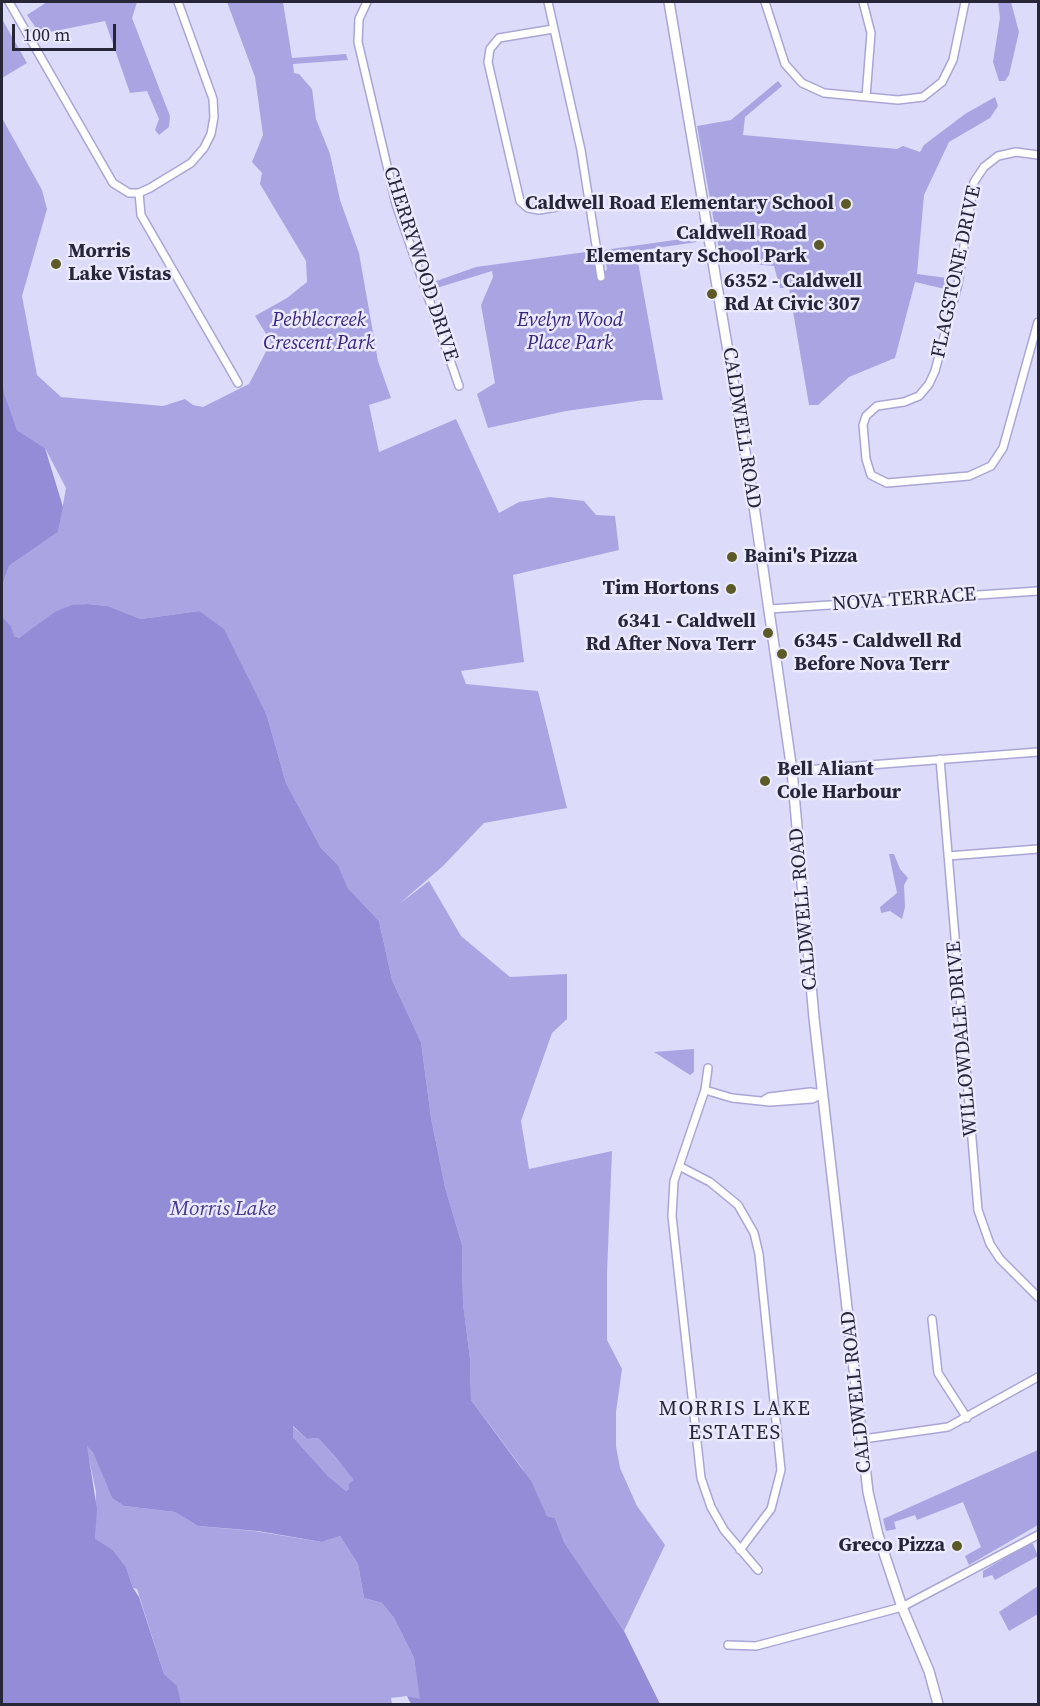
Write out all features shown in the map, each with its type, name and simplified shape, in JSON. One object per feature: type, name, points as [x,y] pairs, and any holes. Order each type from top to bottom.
[{"type":"street","points":[[9,2],[113,183],[124,192],[139,193],[182,169],[199,156],[208,141],[213,125],[213,99],[178,2]]},
{"type":"street","name":"CHERRYWOOD DRIVE","points":[[367,2],[359,19],[358,42],[396,204],[459,386]]},
{"type":"street","points":[[548,2],[590,201],[601,277]]},
{"type":"street","name":"CALDWELL ROAD","points":[[669,2],[770,609],[792,771],[822,1094],[871,1506],[902,1607],[920,1645],[938,1704]]},
{"type":"street","points":[[765,2],[783,60],[793,75],[825,93],[909,100],[923,97],[935,88],[948,72],[964,2]]},
{"type":"street","points":[[863,2],[871,33],[866,97]]},
{"type":"street","points":[[553,29],[502,37],[492,45],[488,62],[520,201],[528,208],[539,210],[590,201]]},
{"type":"street","name":"FLAGSTONE DRIVE","points":[[1038,155],[1016,152],[998,156],[984,168],[975,182],[958,284],[935,371],[926,389],[919,396],[904,402],[877,406],[866,416],[863,425],[866,459],[871,475],[887,483],[964,477],[981,472],[994,462],[1003,448],[1038,322]]},
{"type":"street","points":[[139,193],[141,215],[238,383]]},
{"type":"street","name":"NOVA TERRACE","points":[[770,609],[1038,591]]},
{"type":"street","points":[[792,771],[1038,752]]},
{"type":"street","name":"WILLOWDALE DRIVE","points":[[940,759],[978,1210],[990,1244],[1000,1259],[1038,1297]]},
{"type":"street","points":[[948,855],[1038,849]]},
{"type":"street","points":[[708,1068],[705,1090],[674,1181],[672,1216],[698,1464],[706,1494],[716,1518],[758,1570]]},
{"type":"street","points":[[705,1090],[732,1098],[764,1100],[769,1097],[810,1092],[822,1094]]},
{"type":"street","points":[[679,1166],[710,1182],[738,1205],[754,1233],[759,1254],[781,1470],[771,1509],[740,1550]]},
{"type":"street","points":[[932,1319],[938,1373],[967,1418]]},
{"type":"street","points":[[863,1439],[936,1431],[967,1418],[1038,1377]]},
{"type":"street","points":[[728,1645],[756,1646],[902,1607],[1038,1535]]},
{"type":"green space","points":[[47,2],[137,2],[132,18],[170,116],[169,127],[159,135],[155,130],[159,119],[147,91],[130,93],[105,21],[40,34],[27,15]]},
{"type":"green space","name":"Pebblecreek Crescent Park","points":[[227,2],[283,2],[292,58],[346,54],[348,60],[293,64],[294,73],[299,74],[312,89],[316,119],[330,154],[340,200],[359,253],[378,361],[391,398],[369,405],[379,452],[456,419],[499,513],[519,502],[550,497],[584,501],[596,515],[615,516],[619,550],[513,575],[524,662],[461,671],[466,684],[538,691],[567,808],[484,823],[443,866],[398,905],[429,881],[461,936],[510,977],[567,974],[567,1019],[552,1033],[521,1121],[529,1169],[612,1151],[607,1340],[622,1369],[616,1412],[616,1446],[620,1468],[637,1506],[665,1545],[624,1631],[564,1542],[555,1518],[547,1516],[522,1468],[471,1400],[470,1359],[463,1303],[462,1245],[445,1187],[431,1118],[421,1042],[392,980],[379,921],[348,888],[338,865],[321,848],[286,783],[267,716],[199,611],[141,619],[108,606],[89,604],[68,606],[19,638],[13,636],[11,626],[2,616],[2,586],[9,566],[58,532],[66,488],[45,448],[17,430],[2,392],[2,118],[42,190],[47,209],[22,296],[37,375],[61,397],[163,406],[185,399],[193,405],[203,407],[249,384],[271,342],[255,316],[287,298],[307,282],[306,261],[260,184],[262,173],[252,162],[263,135],[255,77]]},
{"type":"green space","points":[[998,2],[1011,2],[1019,32],[1009,75],[1005,81],[999,81],[993,62],[1000,18]]},
{"type":"green space","points":[[2,19],[27,63],[2,78]]},
{"type":"green space","name":"Caldwell Road Elementary School Park","points":[[778,81],[782,86],[745,117],[743,135],[897,149],[903,146],[920,152],[924,145],[965,114],[995,97],[998,106],[990,118],[949,142],[924,195],[917,274],[947,278],[945,289],[915,282],[895,358],[849,377],[818,405],[809,405],[789,288],[780,288],[774,266],[721,261],[697,126],[731,120]]},
{"type":"green space","name":"Evelyn Wood Place Park","points":[[696,237],[697,242],[636,251],[663,400],[644,400],[566,411],[488,428],[477,394],[495,383],[481,305],[493,277],[492,271],[430,290],[428,284],[476,267],[593,251],[596,272],[607,270],[604,250]]},
{"type":"green space","points":[[889,854],[894,854],[900,869],[908,878],[904,885],[905,907],[902,919],[890,911],[881,913],[880,907],[897,893]]},
{"type":"green space","points":[[694,1049],[694,1072],[690,1075],[654,1052]]},
{"type":"green space","points":[[292,1426],[307,1439],[318,1438],[355,1480],[349,1489],[346,1491],[328,1476],[293,1437]]},
{"type":"green space","points":[[86,1445],[93,1451],[112,1498],[124,1506],[175,1512],[198,1526],[254,1531],[322,1542],[340,1536],[358,1564],[364,1598],[382,1603],[394,1618],[414,1658],[421,1700],[407,1696],[391,1698],[392,1704],[180,1704],[177,1687],[164,1674],[137,1589],[133,1588],[126,1567],[113,1550],[95,1540],[96,1492]]},
{"type":"green space","points":[[1038,1450],[1038,1525],[969,1565],[965,1556],[981,1547],[963,1502],[917,1520],[915,1515],[894,1522],[896,1529],[886,1531],[883,1519]]},
{"type":"green space","points":[[1028,1544],[1033,1544],[1038,1556],[995,1580],[992,1575],[983,1578],[983,1571]]},
{"type":"green space","points":[[1038,1586],[1038,1614],[1009,1631],[999,1612]]},
{"type":"water","points":[[2,376],[4,394],[17,430],[45,448],[63,507],[58,532],[9,566],[2,586]]},
{"type":"water","name":"Morris Lake","points":[[71,605],[108,606],[141,619],[199,611],[224,629],[267,716],[286,783],[321,848],[338,865],[348,888],[379,921],[392,980],[421,1042],[431,1118],[445,1187],[462,1245],[463,1303],[470,1359],[471,1400],[531,1481],[547,1516],[555,1518],[564,1542],[624,1631],[660,1704],[411,1704],[407,1696],[420,1699],[414,1658],[394,1618],[382,1603],[364,1598],[358,1564],[340,1536],[322,1542],[258,1531],[198,1526],[175,1512],[124,1506],[112,1498],[93,1452],[87,1446],[97,1509],[95,1539],[113,1550],[126,1567],[133,1588],[139,1597],[164,1674],[177,1686],[181,1704],[2,1704],[2,616],[11,626],[14,636],[19,638],[55,612]],"holes":[[[293,1426],[307,1439],[318,1438],[336,1458],[354,1480],[349,1484],[349,1489],[346,1491],[328,1476],[301,1446],[293,1437]]]},
{"type":"place","name":"Caldwell Road Elementary School","points":[[846,204]]},
{"type":"place","name":"Caldwell Road Elementary School Park","points":[[819,245]]},
{"type":"place","name":"Morris Lake Vistas","points":[[56,264]]},
{"type":"place","name":"6352 - Caldwell Rd At Civic 307","points":[[712,294]]},
{"type":"place","name":"Baini's Pizza","points":[[732,557]]},
{"type":"place","name":"Tim Hortons","points":[[731,589]]},
{"type":"place","name":"6341 - Caldwell Rd After Nova Terr","points":[[768,633]]},
{"type":"place","name":"6345 - Caldwell Rd Before Nova Terr","points":[[782,654]]},
{"type":"place","name":"Bell Aliant Cole Harbour","points":[[765,781]]},
{"type":"place","name":"Greco Pizza","points":[[957,1546]]},
{"type":"district","name":"MORRIS LAKE ESTATES","points":[[735,1422]]}]
